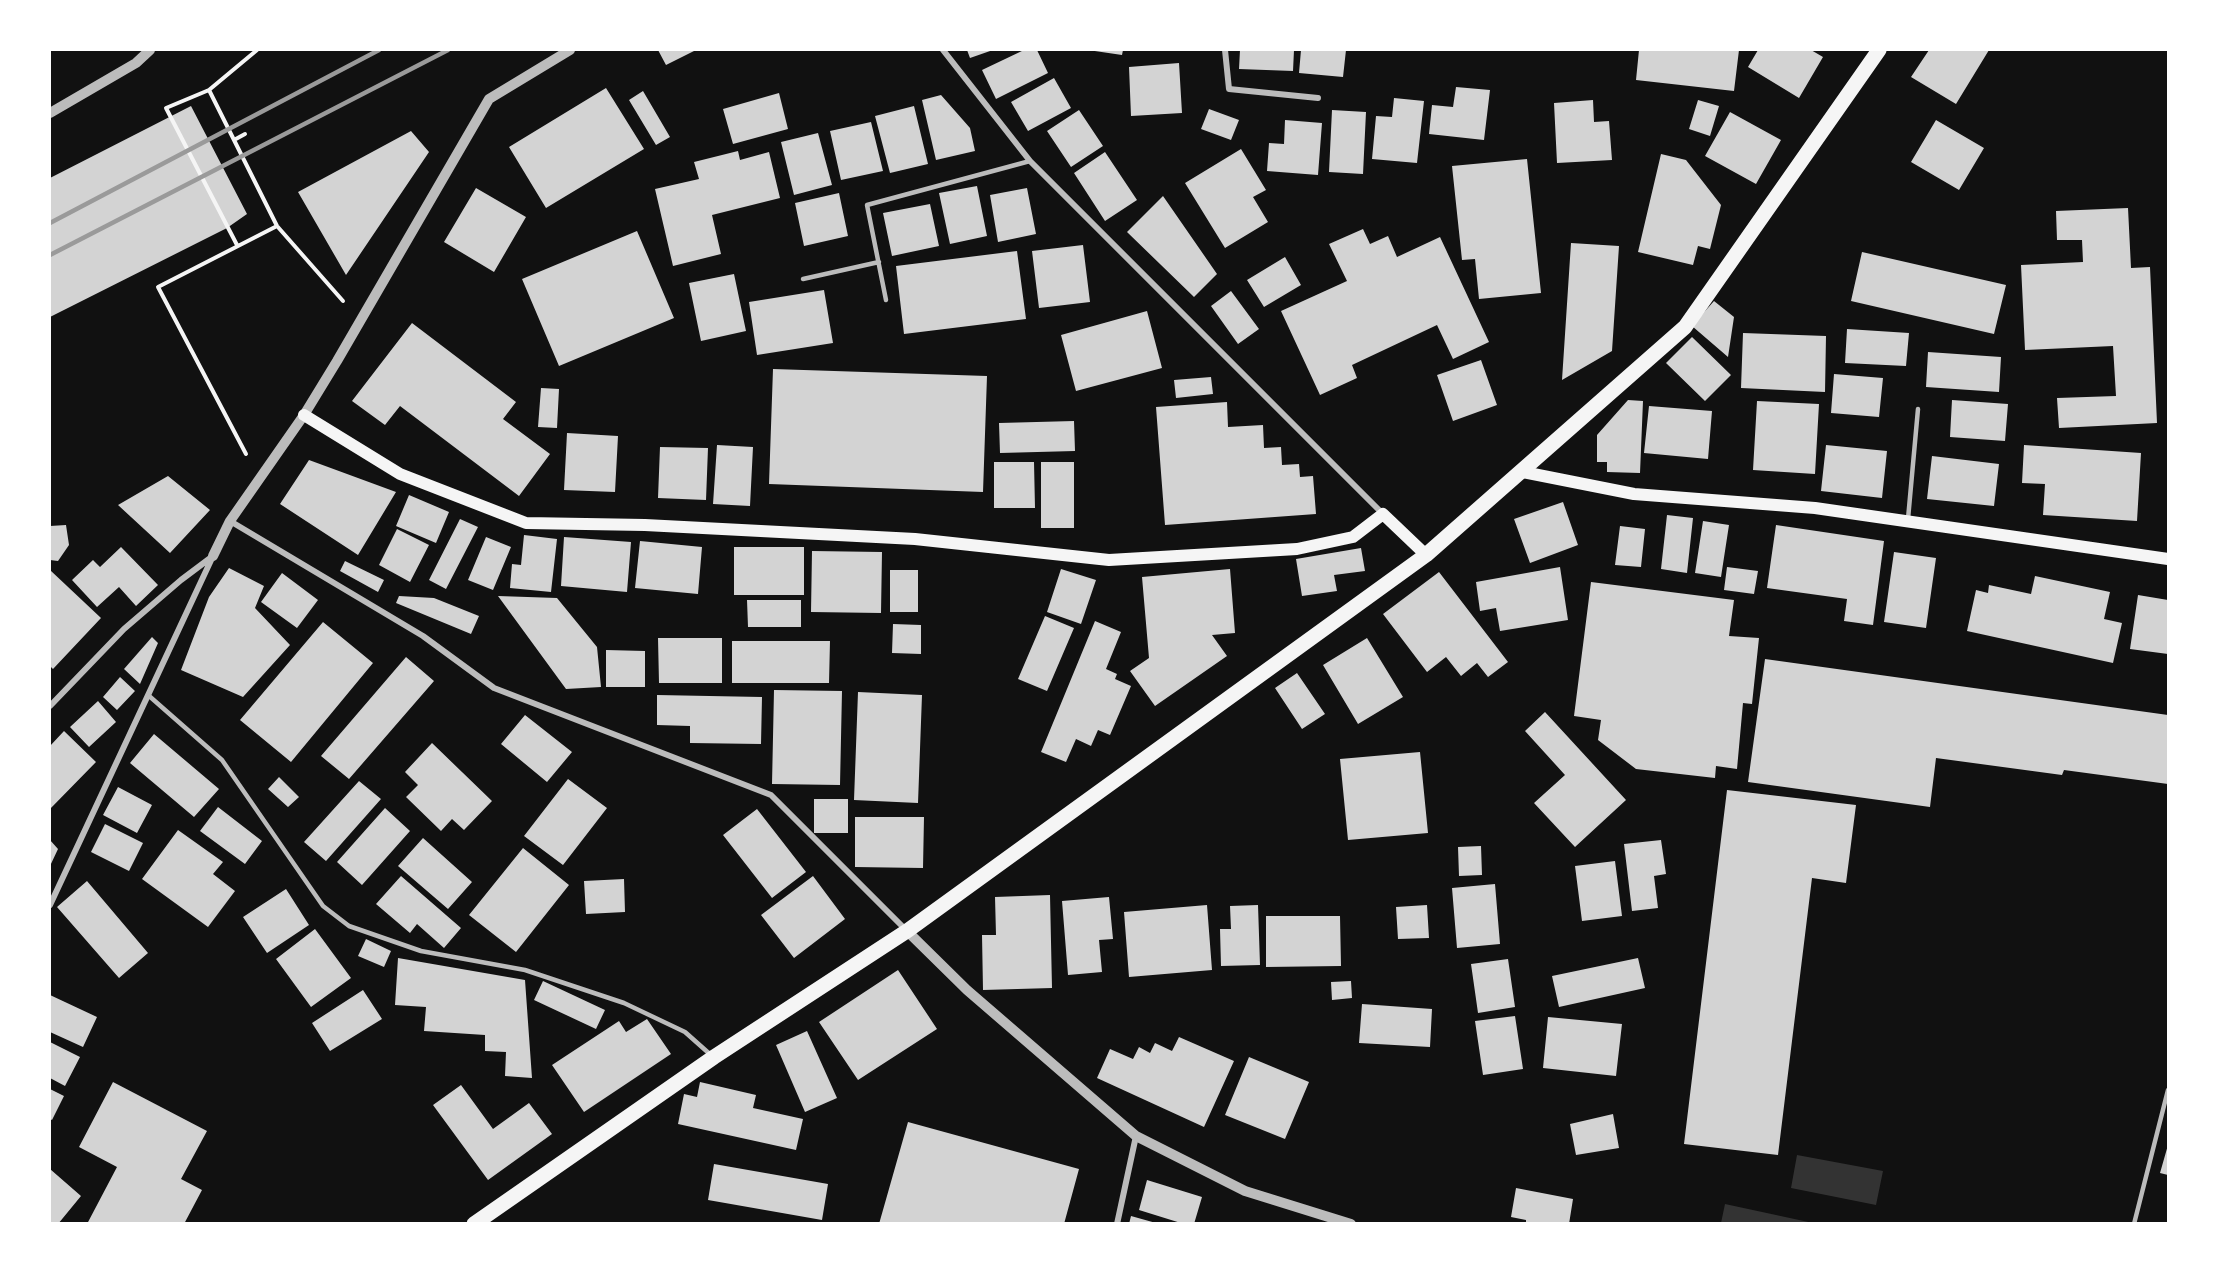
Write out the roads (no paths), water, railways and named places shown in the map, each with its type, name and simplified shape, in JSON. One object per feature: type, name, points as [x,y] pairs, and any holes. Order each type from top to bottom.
[{"type":"main road","points":[[474,1224],[714,1058],[907,931],[1426,555],[1685,327],[1879,50]]},
{"type":"main road","points":[[304,415],[400,474],[526,523],[645,525],[915,539],[1109,560],[1297,549],[1353,537],[1383,514],[1426,555]]},
{"type":"main road","points":[[1523,472],[1634,494],[1815,508],[2169,558]]},
{"type":"street","points":[[50,113],[136,63],[150,50]]},
{"type":"street","points":[[50,905],[230,521],[304,415],[489,99],[570,50]]},
{"type":"street","points":[[943,50],[1030,160],[1383,514]]},
{"type":"street","points":[[1225,50],[1229,89],[1318,98]]},
{"type":"street","points":[[230,521],[423,636],[494,688],[771,795],[967,990],[1136,1136],[1245,1191],[1351,1224]]},
{"type":"street","points":[[50,706],[124,629],[213,556]]},
{"type":"street","points":[[1117,1224],[1136,1136]]},
{"type":"lane","points":[[886,300],[867,205],[1030,160]]},
{"type":"lane","points":[[803,279],[879,262]]},
{"type":"lane","points":[[1908,521],[1918,409]]},
{"type":"lane","points":[[148,695],[222,760],[323,906],[349,926],[421,951],[525,970],[624,1003],[685,1032],[714,1058]]},
{"type":"lane","points":[[2134,1224],[2165,1098],[2169,1090]]},
{"type":"railway","points":[[50,223],[379,50]]},
{"type":"railway","points":[[50,255],[448,50]]}]
